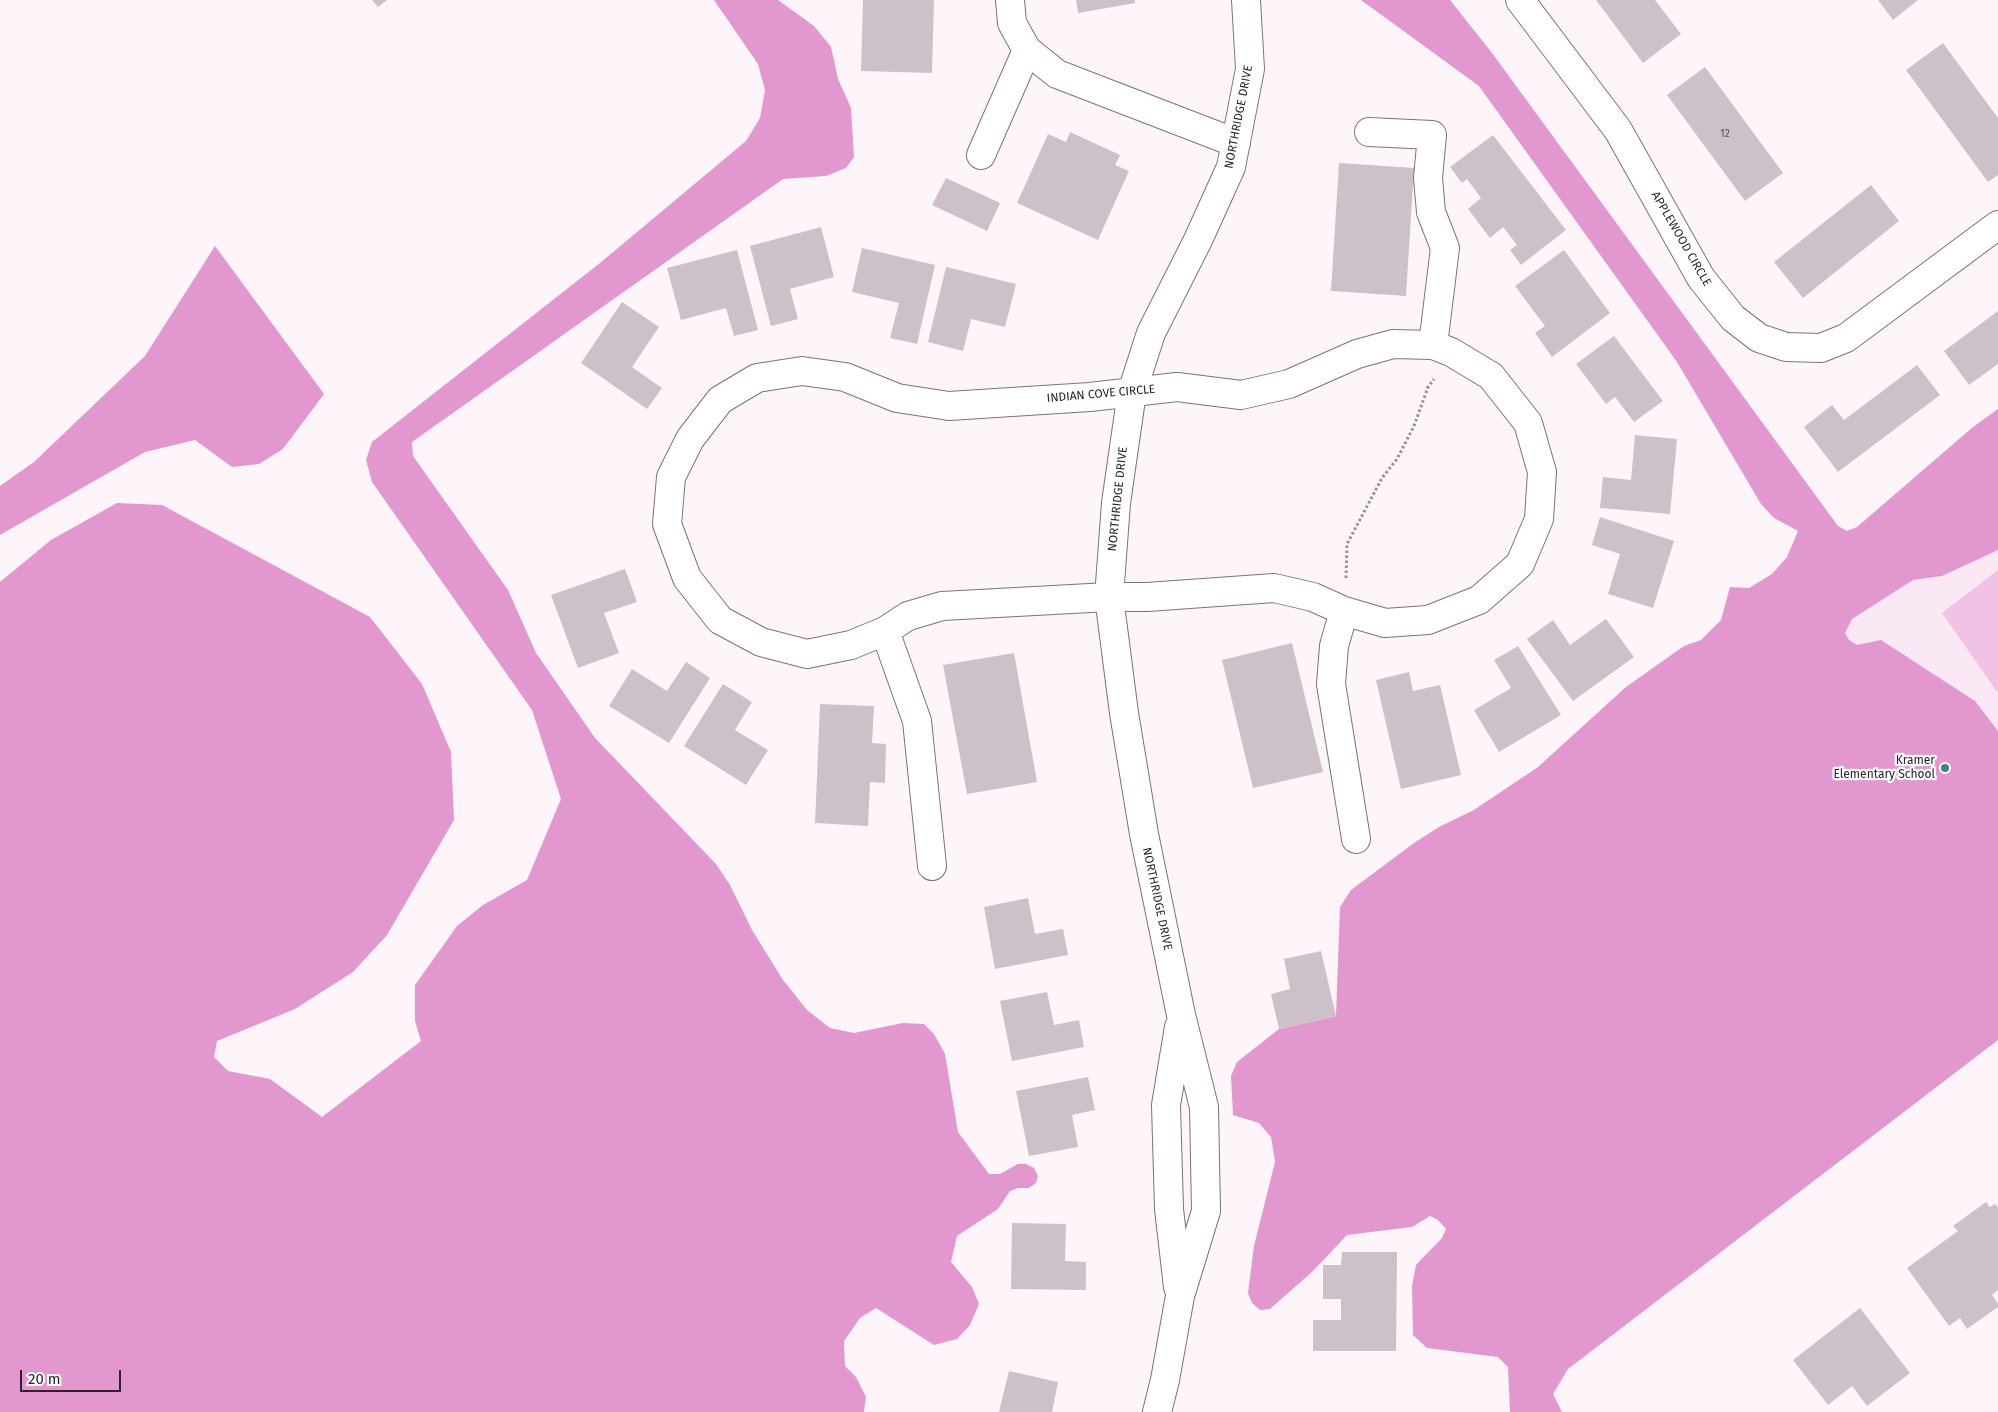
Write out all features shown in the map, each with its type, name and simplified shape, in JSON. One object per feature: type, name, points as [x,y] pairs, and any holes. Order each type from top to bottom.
[{"type":"street","points":[[1010,0],[1012,23],[1027,50],[1057,74],[1236,143]]},
{"type":"street","name":"NORTHRIDGE DRIVE","points":[[1157,1412],[1165,1380],[1180,1296],[1206,1211],[1204,1107],[1181,1015],[1144,834],[1124,713],[1109,597],[1116,503],[1132,392],[1151,333],[1198,240],[1231,167],[1250,70],[1246,0]]},
{"type":"street","name":"APPLEWOOD CIRCLE","points":[[1520,0],[1618,130],[1701,278],[1733,318],[1759,338],[1786,347],[1821,348],[1846,338],[1998,225]]},
{"type":"street","points":[[981,155],[1027,50]]},
{"type":"street","points":[[1369,132],[1432,135],[1428,178],[1431,212],[1445,248],[1442,349]]},
{"type":"street","name":"INDIAN COVE CIRCLE","points":[[1393,344],[1442,349],[1491,376],[1528,423],[1542,472],[1540,519],[1520,564],[1479,600],[1428,620],[1385,623],[1344,611],[1313,596],[1274,588],[1147,597],[1109,597],[942,606],[908,616],[885,632],[851,645],[807,654],[761,642],[720,620],[687,578],[667,524],[671,477],[690,439],[720,400],[756,378],[802,371],[845,377],[897,398],[949,406],[1090,397],[1177,387],[1240,395],[1289,384],[1357,354],[1393,344]]},
{"type":"street","points":[[1344,611],[1334,646],[1331,684],[1356,838]]},
{"type":"street","points":[[885,632],[916,721],[932,866]]},
{"type":"street","name":"NORTHRIDGE DRIVE","points":[[1180,1296],[1169,1209],[1166,1105],[1181,1015]]},
{"type":"path","points":[[1344,611],[1347,544],[1382,478],[1397,459],[1414,426],[1442,349]]},
{"type":"shaded area","points":[[714,0],[778,0],[814,26],[831,47],[838,79],[851,108],[854,157],[846,168],[826,176],[783,179],[412,442],[413,456],[508,590],[536,653],[595,738],[716,864],[730,885],[752,930],[783,980],[807,1010],[830,1028],[854,1033],[903,1023],[924,1024],[934,1034],[945,1054],[958,1132],[989,1174],[1000,1174],[1018,1164],[1026,1164],[1034,1168],[1038,1176],[1036,1183],[1029,1188],[1018,1188],[1010,1191],[998,1209],[957,1236],[951,1262],[972,1287],[979,1304],[970,1325],[957,1339],[934,1345],[876,1308],[860,1318],[844,1341],[845,1366],[856,1377],[866,1397],[864,1412],[0,1412],[0,582],[51,540],[117,503],[162,505],[370,617],[422,684],[451,752],[454,820],[387,935],[353,972],[295,1009],[217,1041],[214,1057],[228,1071],[270,1079],[322,1117],[421,1041],[415,1021],[415,985],[457,926],[483,905],[527,880],[561,799],[532,710],[372,482],[366,460],[372,442],[600,263],[746,141],[760,118],[765,90],[758,64]]},
{"type":"shaded area","points":[[1361,0],[1450,0],[1492,53],[1838,526],[1847,531],[1857,527],[1973,427],[1998,409],[1998,550],[1942,576],[1913,580],[1852,619],[1845,633],[1849,640],[1857,645],[1881,640],[1975,701],[1998,731],[1998,1040],[1568,1369],[1553,1394],[1562,1412],[1510,1412],[1508,1367],[1498,1357],[1427,1348],[1413,1335],[1412,1286],[1416,1265],[1442,1238],[1446,1229],[1438,1220],[1430,1216],[1412,1227],[1347,1235],[1313,1271],[1270,1309],[1260,1310],[1252,1303],[1248,1293],[1254,1246],[1275,1162],[1271,1137],[1259,1123],[1233,1115],[1231,1076],[1237,1062],[1279,1029],[1336,1016],[1340,907],[1351,890],[1414,843],[1439,827],[1474,810],[1538,767],[1626,687],[1684,646],[1701,640],[1721,620],[1730,587],[1749,588],[1772,574],[1787,557],[1798,531],[1774,518],[1761,504],[1677,362],[1479,86]]},
{"type":"shaded area","points":[[215,246],[324,394],[283,449],[259,464],[232,467],[195,440],[145,452],[0,535],[0,486],[34,462],[145,356]]},
{"type":"shaded area","name":"Kramer Elementary School","points":[[1998,460],[1998,915],[1785,621]]},
{"type":"shaded area","points":[[1998,570],[1998,693],[1942,613]]},
{"type":"building","points":[[372,0],[387,0],[378,7]]},
{"type":"building","points":[[863,0],[934,0],[932,73],[861,71]]},
{"type":"building","points":[[1076,0],[1135,0],[1135,3],[1078,13]]},
{"type":"building","points":[[1596,0],[1655,0],[1681,34],[1643,63]]},
{"type":"building","points":[[1878,0],[1918,0],[1893,20]]},
{"type":"building","points":[[1943,43],[1998,118],[1998,175],[1988,182],[1906,70]]},
{"type":"building","points":[[1705,67],[1783,173],[1745,201],[1667,95]]},
{"type":"building","points":[[1070,132],[1120,155],[1115,165],[1129,171],[1098,240],[1017,203],[1048,134],[1066,142]]},
{"type":"building","points":[[1493,135],[1566,230],[1521,265],[1510,250],[1517,245],[1503,227],[1490,238],[1468,209],[1481,198],[1467,179],[1462,183],[1450,167]]},
{"type":"building","points":[[1339,163],[1414,168],[1406,296],[1331,291]]},
{"type":"building","points":[[946,178],[1000,203],[987,231],[932,205]]},
{"type":"building","points":[[1871,185],[1899,221],[1803,298],[1774,262]]},
{"type":"building","points":[[821,227],[834,277],[790,289],[798,319],[771,326],[750,246]]},
{"type":"building","points":[[862,248],[935,265],[917,344],[890,338],[899,303],[852,292]]},
{"type":"building","points":[[737,250],[758,330],[734,336],[726,308],[681,320],[667,268]]},
{"type":"building","points":[[1564,250],[1610,313],[1552,357],[1535,333],[1545,326],[1515,286]]},
{"type":"building","points":[[946,267],[1016,284],[1005,327],[971,319],[963,351],[928,342]]},
{"type":"building","points":[[622,302],[659,327],[632,367],[662,388],[647,409],[581,363]]},
{"type":"building","points":[[1998,311],[1998,364],[1969,385],[1944,351]]},
{"type":"building","points":[[1614,336],[1663,401],[1634,422],[1615,397],[1606,404],[1576,364]]},
{"type":"building","points":[[1917,365],[1940,395],[1838,472],[1804,427],[1832,405],[1844,420]]},
{"type":"building","points":[[1635,435],[1677,439],[1670,514],[1600,508],[1603,477],[1631,480]]},
{"type":"building","points":[[1600,517],[1674,541],[1653,608],[1608,594],[1620,554],[1592,545]]},
{"type":"building","points":[[625,569],[637,602],[604,613],[619,653],[578,668],[551,595]]},
{"type":"building","points":[[1606,619],[1634,657],[1573,701],[1527,639],[1553,620],[1570,645]]},
{"type":"building","points":[[1292,643],[1323,772],[1253,788],[1222,660]]},
{"type":"building","points":[[1518,646],[1561,715],[1499,752],[1474,710],[1511,688],[1494,660]]},
{"type":"building","points":[[1014,653],[1037,782],[967,794],[943,665]]},
{"type":"building","points":[[686,662],[710,678],[669,743],[609,706],[632,669],[667,691]]},
{"type":"building","points":[[1409,672],[1413,691],[1440,685],[1461,775],[1401,789],[1376,680]]},
{"type":"building","points":[[723,684],[752,702],[735,730],[768,750],[746,785],[684,746]]},
{"type":"building","points":[[820,704],[874,706],[872,743],[886,744],[885,783],[870,782],[868,826],[815,823]]},
{"type":"building","points":[[1028,898],[1035,934],[1063,929],[1068,955],[995,969],[984,907]]},
{"type":"building","points":[[1321,951],[1336,1016],[1279,1029],[1271,994],[1290,989],[1284,959]]},
{"type":"building","points":[[1047,992],[1054,1025],[1079,1020],[1084,1047],[1012,1061],[1000,1001]]},
{"type":"building","points":[[1088,1077],[1095,1110],[1072,1115],[1078,1147],[1029,1156],[1016,1091]]},
{"type":"building","points":[[1986,1202],[1990,1207],[1995,1204],[1998,1207],[1998,1290],[1992,1295],[1998,1307],[1967,1329],[1960,1318],[1949,1326],[1907,1268],[1958,1231],[1953,1226]]},
{"type":"building","points":[[1012,1223],[1066,1224],[1065,1261],[1086,1262],[1086,1290],[1011,1289]]},
{"type":"building","points":[[1342,1252],[1397,1252],[1396,1351],[1313,1351],[1313,1320],[1341,1320],[1341,1299],[1323,1299],[1323,1265],[1341,1265]]},
{"type":"building","points":[[1860,1308],[1910,1373],[1867,1406],[1852,1386],[1828,1405],[1793,1360]]},
{"type":"building","points":[[1009,1371],[1058,1382],[1052,1412],[999,1412]]},
{"type":"place","name":"Kramer Elementary School","points":[[1945,768]]}]
